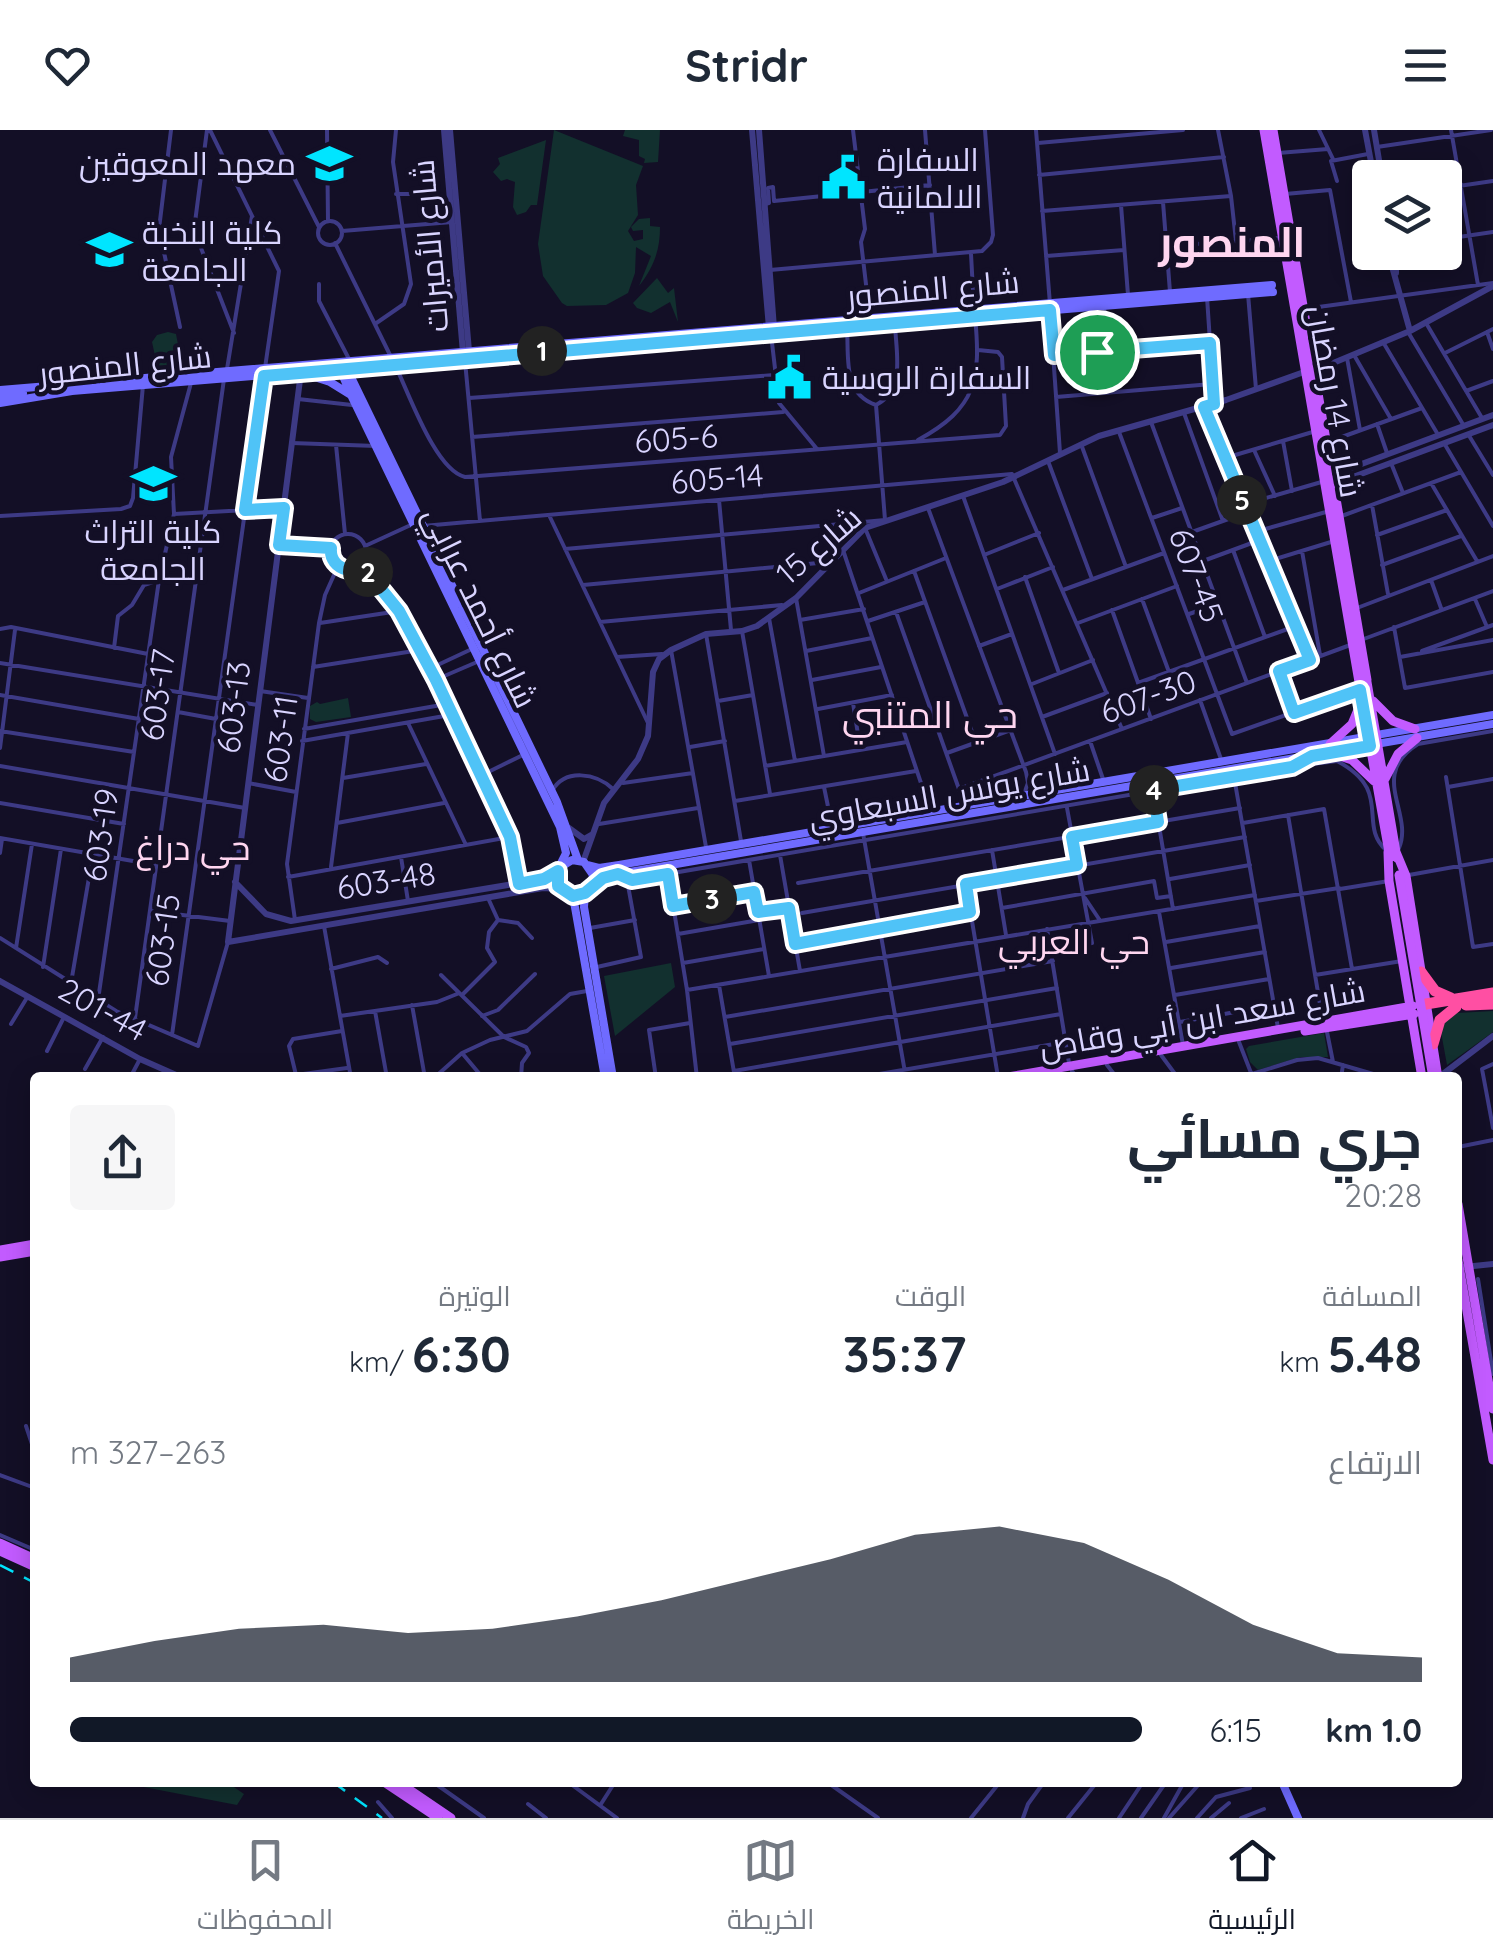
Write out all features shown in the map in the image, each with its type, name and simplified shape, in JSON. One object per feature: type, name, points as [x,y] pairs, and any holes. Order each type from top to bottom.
[{"type":"highway","points":[[1414,977],[1456,1003],[1493,1004]]},
{"type":"highway","points":[[1419,1009],[1493,993]]},
{"type":"highway","points":[[1433,1044],[1440,1020],[1456,1003]]},
{"type":"main road","name":"شارع 14 رمضان","points":[[1264,130],[1281,238],[1304,309],[1307,371],[1326,443],[1335,513],[1355,608],[1356,642]]},
{"type":"main road","name":"شارع 14 رمضان","points":[[1274,130],[1316,431],[1330,480]]},
{"type":"main road","name":"شارع المنصور","points":[[466,354],[481,356],[1128,297],[1295,287]]},
{"type":"main road","name":"شارع المنصور","points":[[1050,307],[1104,306],[1273,289]]},
{"type":"main road","name":"شارع المنصور","points":[[264,372],[301,372],[772,329],[847,328],[975,313]]},
{"type":"main road","name":"شارع المنصور","points":[[0,399],[56,386],[264,372],[333,362],[369,367],[393,361]]},
{"type":"main road","name":"شارع أحمد عرابي","points":[[347,365],[343,377],[424,526],[583,862]]},
{"type":"main road","points":[[301,372],[355,394],[357,378],[369,367]]},
{"type":"main road","name":"شارع المنصور","points":[[0,399],[12,402],[72,391],[191,382],[226,375]]},
{"type":"main road","name":"شارع أحمد عرابي","points":[[355,394],[356,406],[564,839],[566,853],[558,870]]},
{"type":"main road","name":"شارع 14 رمضان","points":[[1335,513],[1336,541],[1419,1009],[1433,1044],[1432,1072]]},
{"type":"main road","points":[[1363,687],[1384,714],[1416,733],[1448,735],[1493,727]]},
{"type":"main road","points":[[1363,687],[1352,724],[1330,748],[1380,783],[1416,733],[1493,715]]},
{"type":"main road","name":"شارع يونس السبعاوي","points":[[588,890],[600,880],[618,874],[864,836],[1104,782],[1416,733]]},
{"type":"main road","name":"شارع يونس السبعاوي","points":[[583,862],[599,868],[965,806],[1066,802],[1312,756],[1330,748]]},
{"type":"main road","points":[[588,890],[573,896],[560,890],[556,881],[558,870],[567,861],[583,862],[593,875],[588,890],[588,928],[612,1072]]},
{"type":"main road","name":"شارع 14 رمضان","points":[[1397,877],[1402,961],[1414,977],[1419,1009],[1416,1046],[1429,1072]]},
{"type":"main road","points":[[1397,877],[1431,1072]]},
{"type":"main road","points":[[573,896],[604,1072]]},
{"type":"main road","points":[[1414,977],[1385,1015],[1406,1027],[1416,1046]]},
{"type":"main road","name":"شارع سعد ابن أبي وقاص","points":[[1073,1071],[1419,1009]]},
{"type":"main road","name":"شارع سعد ابن أبي وقاص","points":[[1073,1071],[1183,1046],[1324,1025]]},
{"type":"main road","points":[[0,1254],[30,1249]]},
{"type":"main road","points":[[1463,1268],[1481,1318],[1493,1409]]},
{"type":"main road","points":[[1463,1268],[1493,1460]]},
{"type":"main road","points":[[0,1539],[30,1556]]},
{"type":"main road","points":[[0,1551],[30,1565]]},
{"type":"main road","points":[[392,1787],[438,1818]]},
{"type":"main road","points":[[405,1787],[451,1818]]},
{"type":"main road","points":[[1284,1787],[1298,1818]]},
{"type":"street","points":[[170,130],[159,230],[180,327]]},
{"type":"street","points":[[208,130],[194,230],[234,332]]},
{"type":"street","name":"603-15","points":[[172,1036],[279,271],[208,130]]},
{"type":"street","points":[[270,130],[319,227],[321,241],[335,243]]},
{"type":"street","points":[[327,130],[328,221]]},
{"type":"street","points":[[375,324],[404,304],[412,280],[396,194],[396,130]]},
{"type":"street","name":"شارع الأميرات","points":[[447,130],[466,354]]},
{"type":"street","name":"شارع الأميرات","points":[[447,130],[466,354]]},
{"type":"street","points":[[755,130],[765,204],[774,375],[783,412],[818,449]]},
{"type":"street","points":[[755,130],[772,329]]},
{"type":"street","points":[[853,130],[865,229],[861,242],[870,318]]},
{"type":"street","points":[[925,130],[935,257]]},
{"type":"street","points":[[770,270],[971,254],[988,247],[993,235],[985,130]]},
{"type":"street","points":[[1036,130],[1060,453]]},
{"type":"street","points":[[1037,143],[1183,130]]},
{"type":"street","points":[[1218,130],[1236,241]]},
{"type":"street","points":[[1319,130],[1333,159]]},
{"type":"street","points":[[1365,130],[1370,160]]},
{"type":"street","points":[[1374,130],[1379,160]]},
{"type":"street","points":[[1377,147],[1491,130]]},
{"type":"street","points":[[1451,133],[1456,160]]},
{"type":"street","points":[[1278,153],[1328,148]]},
{"type":"street","points":[[1333,159],[1369,154]]},
{"type":"street","points":[[1040,175],[1224,157]]},
{"type":"street","points":[[1333,159],[1330,164],[1338,181]]},
{"type":"street","points":[[1462,186],[1493,181]]},
{"type":"street","points":[[765,204],[769,203],[768,188],[773,187],[774,201],[930,185]]},
{"type":"street","points":[[1285,194],[1330,190],[1351,303]]},
{"type":"street","points":[[1462,192],[1478,286]]},
{"type":"street","points":[[396,194],[420,194]]},
{"type":"street","points":[[1042,211],[1231,196]]},
{"type":"street","points":[[1164,202],[1170,294]]},
{"type":"street","points":[[1122,205],[1128,297]]},
{"type":"street","name":"603-17","points":[[134,1018],[252,216]]},
{"type":"street","points":[[319,227],[328,221],[337,223],[342,231]]},
{"type":"street","points":[[342,231],[452,222]]},
{"type":"street","points":[[335,243],[342,231]]},
{"type":"street","points":[[1462,237],[1493,232]]},
{"type":"street","points":[[1167,246],[1281,238]]},
{"type":"street","points":[[335,243],[444,464],[458,475],[476,476]]},
{"type":"street","points":[[1046,256],[1124,250]]},
{"type":"street","points":[[916,440],[948,421],[964,404],[975,382],[978,350],[971,254]]},
{"type":"street","points":[[1395,270],[1409,331],[1493,475]]},
{"type":"street","points":[[318,284],[318,301],[347,365]]},
{"type":"street","points":[[1304,309],[1493,285]]},
{"type":"street","name":"شارع 15","points":[[669,652],[706,634],[742,631],[769,618],[796,598],[865,528],[1003,482],[1081,444],[1214,404],[1350,356],[1409,331],[1493,285]]},
{"type":"street","points":[[1248,294],[1256,389]]},
{"type":"street","points":[[1206,297],[1214,404]]},
{"type":"street","points":[[1104,306],[1107,351]]},
{"type":"street","points":[[1426,322],[1483,419]]},
{"type":"street","points":[[876,405],[890,394],[896,382],[894,324]]},
{"type":"street","points":[[847,328],[852,387],[864,400],[876,405]]},
{"type":"street","points":[[1445,354],[1493,329]]},
{"type":"street","points":[[1486,332],[1493,349]]},
{"type":"street","points":[[1384,342],[1493,526]]},
{"type":"street","points":[[1054,355],[1210,343]]},
{"type":"street","name":"605-6","points":[[476,476],[995,436],[1005,431],[1002,357],[998,352],[978,350]]},
{"type":"street","points":[[466,354],[480,521]]},
{"type":"street","points":[[470,398],[470,368],[481,356]]},
{"type":"street","points":[[1350,356],[1391,419]]},
{"type":"street","points":[[1350,356],[1360,430]]},
{"type":"street","name":"603-13","points":[[172,1036],[200,1045],[228,942],[301,372]]},
{"type":"street","points":[[470,398],[774,375]]},
{"type":"street","points":[[1466,391],[1493,381]]},
{"type":"street","name":"603-19","points":[[98,1000],[158,580],[174,514],[171,456],[191,382]]},
{"type":"street","points":[[1056,397],[1212,384]]},
{"type":"street","points":[[0,516],[130,506],[144,385]]},
{"type":"street","points":[[298,399],[356,406]]},
{"type":"street","points":[[565,549],[885,520],[876,405]]},
{"type":"street","points":[[1204,407],[1310,660]]},
{"type":"street","points":[[1326,443],[1422,408]]},
{"type":"street","points":[[472,437],[783,412]]},
{"type":"street","points":[[1184,412],[1223,522]]},
{"type":"street","points":[[1244,504],[1330,480],[1466,430],[1493,415]]},
{"type":"street","points":[[1151,422],[1248,683]]},
{"type":"street","points":[[1377,424],[1403,494]]},
{"type":"street","points":[[1466,430],[1492,429]]},
{"type":"street","points":[[1225,458],[1316,431]]},
{"type":"street","name":"607-45","points":[[1119,432],[1232,734],[1294,713]]},
{"type":"street","points":[[1283,441],[1292,491]]},
{"type":"street","points":[[292,443],[376,446]]},
{"type":"street","points":[[1081,444],[1126,567]]},
{"type":"street","points":[[336,445],[345,534]]},
{"type":"street","points":[[1254,450],[1275,496]]},
{"type":"street","points":[[1048,460],[1092,579]]},
{"type":"street","points":[[1256,532],[1372,505],[1461,472]]},
{"type":"street","points":[[1014,475],[1122,729]]},
{"type":"street","name":"605-14","points":[[424,526],[1014,475]]},
{"type":"street","points":[[1431,483],[1478,562]]},
{"type":"street","points":[[963,496],[1055,754]]},
{"type":"street","points":[[719,500],[731,632]]},
{"type":"street","points":[[1372,505],[1388,596]]},
{"type":"street","points":[[174,514],[284,508]]},
{"type":"street","points":[[928,508],[1028,782],[1024,801]]},
{"type":"street","points":[[1152,518],[1182,508]]},
{"type":"street","points":[[1377,535],[1447,510]]},
{"type":"street","points":[[1192,532],[1248,512]]},
{"type":"street","points":[[549,516],[649,725]]},
{"type":"street","points":[[365,546],[413,524]]},
{"type":"street","points":[[865,528],[887,581]]},
{"type":"street","points":[[984,555],[1038,533]]},
{"type":"street","points":[[345,534],[357,536],[365,546],[361,564],[348,570],[332,558],[331,548],[345,534]]},
{"type":"street","points":[[1382,564],[1461,536]]},
{"type":"street","points":[[1202,561],[1260,540]]},
{"type":"street","points":[[1268,561],[1336,541]]},
{"type":"street","points":[[279,545],[331,548]]},
{"type":"street","points":[[842,549],[930,812]]},
{"type":"street","points":[[1233,550],[1265,637]]},
{"type":"street","points":[[1302,551],[1320,656]]},
{"type":"street","points":[[1063,590],[1164,552]]},
{"type":"street","points":[[1355,608],[1493,556]]},
{"type":"street","points":[[859,592],[946,558]]},
{"type":"street","points":[[583,586],[829,562]]},
{"type":"street","points":[[361,564],[399,611],[436,680],[510,837],[519,884]]},
{"type":"street","name":"603-11","points":[[295,921],[288,877],[302,742],[319,623],[338,566]]},
{"type":"street","points":[[996,589],[1053,566]]},
{"type":"street","points":[[914,570],[976,743]]},
{"type":"street","points":[[1024,578],[1059,674]]},
{"type":"street","points":[[114,648],[118,616],[132,605],[144,585],[158,580]]},
{"type":"street","points":[[1431,580],[1442,610]]},
{"type":"street","points":[[1077,623],[1177,586]]},
{"type":"street","name":"607-30","points":[[960,789],[1493,591]]},
{"type":"street","points":[[796,598],[824,756]]},
{"type":"street","points":[[1413,654],[1490,626],[1475,598]]},
{"type":"street","points":[[1142,599],[1169,672]]},
{"type":"street","points":[[868,622],[926,602]]},
{"type":"street","points":[[1188,615],[1218,604]]},
{"type":"street","points":[[600,622],[787,605]]},
{"type":"street","points":[[800,620],[864,609]]},
{"type":"street","points":[[1112,610],[1151,718]]},
{"type":"street","points":[[319,623],[399,611]]},
{"type":"street","points":[[896,612],[965,806]]},
{"type":"street","points":[[769,618],[795,761]]},
{"type":"street","points":[[1138,684],[1296,626]]},
{"type":"street","points":[[1394,628],[1405,688],[1493,672]]},
{"type":"street","points":[[0,629],[148,654]]},
{"type":"street","points":[[0,748],[15,630]]},
{"type":"street","points":[[742,631],[770,796]]},
{"type":"street","points":[[706,634],[742,844]]},
{"type":"street","points":[[978,647],[1012,634]]},
{"type":"street","points":[[806,651],[872,638]]},
{"type":"street","points":[[1400,657],[1493,640]]},
{"type":"street","points":[[430,670],[474,648]]},
{"type":"street","points":[[313,667],[420,650]]},
{"type":"street","points":[[617,657],[669,652]]},
{"type":"street","points":[[583,862],[596,824],[616,786],[638,759],[649,725],[650,682],[655,664],[669,652]]},
{"type":"street","points":[[669,652],[706,850]]},
{"type":"street","points":[[436,680],[479,660]]},
{"type":"street","points":[[1030,685],[1093,660]]},
{"type":"street","points":[[0,663],[258,705]]},
{"type":"street","points":[[811,680],[882,666]]},
{"type":"street","points":[[1279,671],[1294,713],[1363,687]]},
{"type":"street","points":[[260,690],[308,698]]},
{"type":"street","points":[[1042,717],[1107,693]]},
{"type":"street","points":[[0,695],[139,719]]},
{"type":"street","points":[[717,702],[753,695]]},
{"type":"street","points":[[816,709],[892,696]]},
{"type":"street","points":[[1200,700],[1222,762]]},
{"type":"street","points":[[852,702],[860,749]]},
{"type":"street","points":[[304,729],[447,704]]},
{"type":"street","points":[[899,718],[930,709]]},
{"type":"street","points":[[178,712],[216,719]]},
{"type":"street","points":[[302,742],[452,715]]},
{"type":"street","points":[[408,723],[466,845]]},
{"type":"street","points":[[1,731],[134,752]]},
{"type":"street","points":[[946,754],[1008,731]]},
{"type":"street","points":[[330,870],[348,734]]},
{"type":"street","points":[[618,874],[627,880],[668,874],[864,836],[1337,761],[1364,779],[1377,841],[1392,852],[1402,838],[1393,784],[1396,768],[1414,746],[1448,735]]},
{"type":"street","points":[[688,748],[725,741]]},
{"type":"street","points":[[1090,741],[1104,782]]},
{"type":"street","points":[[765,766],[906,742]]},
{"type":"street","points":[[480,776],[524,754]]},
{"type":"street","points":[[1292,767],[1312,756]]},
{"type":"street","points":[[343,778],[426,764]]},
{"type":"street","points":[[0,766],[245,808]]},
{"type":"street","points":[[735,801],[916,771]]},
{"type":"street","points":[[552,791],[567,776],[598,778],[616,786],[693,773]]},
{"type":"street","points":[[1234,776],[1278,1029]]},
{"type":"street","points":[[1446,777],[1474,948],[1493,944]]},
{"type":"street","points":[[1447,787],[1493,780]]},
{"type":"street","points":[[248,783],[296,792]]},
{"type":"street","points":[[824,787],[832,829]]},
{"type":"street","points":[[1153,790],[1174,909]]},
{"type":"street","points":[[1051,950],[1092,944],[1066,802]]},
{"type":"street","points":[[0,803],[124,824]]},
{"type":"street","points":[[337,822],[444,803]]},
{"type":"street","points":[[596,824],[698,808]]},
{"type":"street","points":[[798,884],[1240,808]]},
{"type":"street","points":[[1242,823],[1324,809],[1352,969]]},
{"type":"street","points":[[1288,815],[1333,1062]]},
{"type":"street","points":[[569,828],[584,839],[592,834]]},
{"type":"street","points":[[864,836],[905,1072]]},
{"type":"street","points":[[802,913],[1244,836]]},
{"type":"street","points":[[288,877],[510,837]]},
{"type":"street","points":[[0,853],[1,838],[156,866]]},
{"type":"street","points":[[16,948],[32,844]]},
{"type":"street","points":[[43,966],[60,849]]},
{"type":"street","points":[[992,850],[1007,936]]},
{"type":"street","points":[[71,985],[93,854]]},
{"type":"street","points":[[780,855],[800,971]]},
{"type":"street","points":[[402,856],[408,902]]},
{"type":"street","points":[[749,860],[769,976]]},
{"type":"street","points":[[687,990],[1088,922],[1340,889],[1493,860]]},
{"type":"street","points":[[1168,879],[1250,865]]},
{"type":"street","name":"603-48","points":[[228,942],[324,926],[544,879],[558,870]]},
{"type":"street","points":[[668,874],[696,1072]]},
{"type":"street","points":[[594,968],[640,958],[627,880]]},
{"type":"street","points":[[1002,908],[1154,881],[1157,898],[1171,896]]},
{"type":"street","name":"603-48","points":[[235,882],[269,916],[295,921],[408,902],[425,904],[546,888],[560,890]]},
{"type":"street","points":[[966,884],[999,1072]]},
{"type":"street","points":[[673,906],[754,892]]},
{"type":"street","points":[[1082,894],[1100,921]]},
{"type":"street","points":[[488,898],[498,920]]},
{"type":"street","points":[[758,912],[789,908]]},
{"type":"street","points":[[150,910],[230,921]]},
{"type":"street","points":[[795,944],[970,912]]},
{"type":"street","points":[[1159,912],[1183,1046]]},
{"type":"street","points":[[307,919],[309,928]]},
{"type":"street","points":[[498,920],[518,923],[532,938]]},
{"type":"street","points":[[340,1016],[460,995],[494,962],[486,948],[489,932],[498,920]]},
{"type":"street","points":[[588,928],[635,920]]},
{"type":"street","points":[[678,934],[760,920]]},
{"type":"street","points":[[324,926],[350,1072]]},
{"type":"street","points":[[1164,942],[1260,926]]},
{"type":"street","points":[[1047,929],[1073,1071]]},
{"type":"street","points":[[0,938],[71,985],[172,1036]]},
{"type":"street","points":[[683,963],[764,949]]},
{"type":"street","points":[[1170,968],[1264,952]]},
{"type":"street","points":[[331,970],[378,957],[387,963]]},
{"type":"street","points":[[725,1017],[1052,961]]},
{"type":"street","points":[[1315,975],[1402,961]]},
{"type":"street","points":[[482,1016],[498,1010],[534,974]]},
{"type":"street","points":[[441,975],[504,1037],[526,1047],[530,1053],[521,1072]]},
{"type":"street","points":[[1174,996],[1269,979]]},
{"type":"street","name":"201-44","points":[[0,981],[170,1072]]},
{"type":"street","points":[[720,985],[735,1072]]},
{"type":"street","points":[[730,1044],[1057,988]]},
{"type":"street","points":[[441,1072],[462,1053],[527,1031],[570,994],[590,990]]},
{"type":"street","points":[[11,1024],[28,996]]},
{"type":"street","points":[[412,1005],[423,1072]]},
{"type":"street","points":[[1179,1022],[1274,1005]]},
{"type":"street","points":[[376,1011],[386,1072]]},
{"type":"street","points":[[47,1051],[65,1014]]},
{"type":"street","points":[[745,1072],[1061,1014]]},
{"type":"street","points":[[655,1072],[649,1030],[690,1022]]},
{"type":"street","points":[[295,1072],[289,1046],[294,1039],[342,1031]]},
{"type":"street","points":[[1441,1072],[1493,1036]]},
{"type":"street","points":[[85,1069],[102,1037]]},
{"type":"street","points":[[889,1072],[1066,1042]]},
{"type":"street","points":[[1239,1042],[1250,1072]]},
{"type":"street","points":[[462,1053],[478,1072]]},
{"type":"street","points":[[1161,1055],[1174,1072]]},
{"type":"street","points":[[133,1072],[140,1058]]},
{"type":"street","points":[[1265,1072],[1306,1059],[1343,1064],[1361,1072]]},
{"type":"street","points":[[1107,1064],[1113,1072]]},
{"type":"street","points":[[1342,1072],[1343,1064]]},
{"type":"street","points":[[1493,1064],[1482,1069],[1493,1128]]},
{"type":"street","points":[[316,1072],[349,1067]]},
{"type":"street","points":[[1462,1146],[1493,1140]]},
{"type":"street","points":[[1463,1268],[1493,1265]]},
{"type":"street","points":[[1478,1280],[1481,1318],[1490,1343],[1493,1374]]},
{"type":"street","points":[[26,1426],[30,1438]]},
{"type":"street","points":[[0,1475],[30,1486]]},
{"type":"street","points":[[0,1539],[30,1548]]},
{"type":"street","points":[[440,1787],[484,1818]]},
{"type":"street","points":[[575,1787],[616,1818]]},
{"type":"street","points":[[600,1805],[611,1787]]},
{"type":"street","points":[[834,1787],[878,1818]]},
{"type":"street","points":[[971,1818],[996,1787]]},
{"type":"street","points":[[1023,1818],[1040,1787]]},
{"type":"street","points":[[1068,1818],[1093,1787]]},
{"type":"street","points":[[1119,1818],[1140,1787]]},
{"type":"street","points":[[1150,1818],[1142,1816],[1162,1787]]},
{"type":"street","points":[[1166,1818],[1182,1787]]},
{"type":"street","points":[[1166,1818],[1196,1787]]},
{"type":"street","points":[[1198,1818],[1216,1797],[1250,1788]]},
{"type":"street","points":[[378,1802],[392,1818]]},
{"type":"street","points":[[1210,1818],[1229,1803]]},
{"type":"street","points":[[528,1804],[546,1818]]},
{"type":"street","points":[[1241,1818],[1264,1809]]},
{"type":"green space","points":[[554,130],[643,166],[636,185],[638,215],[628,231],[634,241],[643,239],[643,230],[633,231],[631,227],[639,219],[650,218],[650,226],[660,227],[657,251],[639,286],[651,256],[636,247],[635,273],[628,293],[606,305],[567,306],[543,276],[538,244]]},
{"type":"green space","points":[[625,130],[660,130],[658,162],[644,163],[645,159],[639,156],[639,140],[623,136]]},
{"type":"green space","points":[[546,140],[537,205],[517,215],[513,207],[515,182],[501,181],[493,172],[500,164],[498,158]]},
{"type":"green space","points":[[657,278],[668,293],[674,288],[678,322],[670,302],[651,313],[633,303]]},
{"type":"green space","points":[[176,334],[183,371],[159,374],[152,342],[157,335]]},
{"type":"green space","points":[[348,698],[351,717],[316,722],[310,719],[310,706],[317,702]]},
{"type":"green space","points":[[671,963],[675,987],[615,1036],[604,976]]},
{"type":"green space","points":[[1493,1011],[1493,1032],[1447,1065],[1441,1032],[1444,1021],[1457,1013]]},
{"type":"green space","points":[[1324,1033],[1328,1057],[1301,1057],[1258,1070],[1246,1049],[1249,1046]]},
{"type":"green space","points":[[144,1787],[234,1787],[244,1794],[237,1805]]},
{"type":"railway","points":[[0,1565],[30,1580]]},
{"type":"railway","points":[[340,1787],[382,1818]]},
{"type":"place","name":"معهد المعوقين","points":[[329,163]]},
{"type":"place","name":"السفارة الالمانية","points":[[844,177]]},
{"type":"place","name":"كلية النخبة الجامعة","points":[[109,250]]},
{"type":"place","name":"السفارة الروسية","points":[[789,377]]},
{"type":"place","name":"كلية التراث الجامعة","points":[[153,483]]},
{"type":"district","name":"المنصور","points":[[1232,241]]},
{"type":"district","name":"حي المتنبي","points":[[930,714]]},
{"type":"district","name":"حي دراغ","points":[[193,847]]},
{"type":"district","name":"حي العربي","points":[[1074,941]]},
{"type":"route","points":[[1050,310],[1054,355],[1097,352],[1210,343],[1214,404],[1204,407],[1310,660],[1279,671],[1294,713],[1360,690],[1370,746],[1312,756],[1292,767],[1153,790],[1158,822],[1072,837],[1077,865],[966,884],[970,912],[880,929],[795,944],[789,908],[758,912],[754,892],[673,906],[668,874],[627,880],[618,874],[603,878],[579,896],[564,893],[558,886],[558,871],[544,879],[519,884],[510,837],[436,680],[387,593],[361,564],[348,570],[338,566],[331,548],[279,545],[284,508],[245,510],[264,376],[1050,310]]}]
